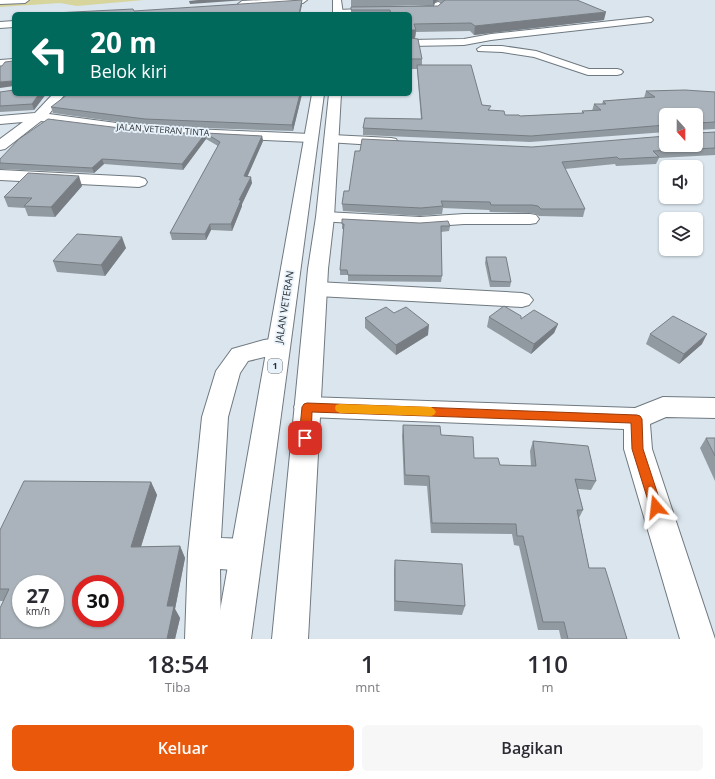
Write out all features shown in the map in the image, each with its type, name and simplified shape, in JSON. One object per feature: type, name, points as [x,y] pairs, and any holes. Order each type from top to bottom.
[{"type":"main road","points":[[0,1],[25,0]]},
{"type":"main road","points":[[231,5],[303,0]]},
{"type":"main road","points":[[337,0],[338,12]]},
{"type":"main road","points":[[356,3],[356,12]]},
{"type":"main road","points":[[384,12],[437,9],[439,8],[438,5]]},
{"type":"main road","points":[[412,43],[464,42],[491,37],[648,20]]},
{"type":"main road","points":[[0,25],[12,24]]},
{"type":"main road","points":[[412,48],[502,49],[536,54],[588,72],[617,72]]},
{"type":"main road","points":[[0,64],[12,62]]},
{"type":"main road","points":[[0,146],[12,135],[39,116],[55,102],[58,96]]},
{"type":"main road","name":"JALAN VETERAN","points":[[290,639],[316,290],[325,218],[318,96]]},
{"type":"main road","name":"JALAN VETERAN","points":[[233,639],[278,346],[321,138],[334,96]]},
{"type":"main road","name":"JALAN VETERAN TINTA","points":[[0,120],[39,116],[146,130],[402,142]]},
{"type":"main road","points":[[0,175],[139,182]]},
{"type":"main road","points":[[325,218],[420,222],[464,219],[530,219]]},
{"type":"main road","points":[[316,290],[522,300]]},
{"type":"main road","points":[[203,639],[204,553],[215,416],[228,371],[240,356],[264,348],[278,346]]},
{"type":"main road","points":[[307,407],[637,419],[663,407],[715,408]]},
{"type":"main road","points":[[637,419],[638,449],[698,639]]},
{"type":"main road","points":[[204,553],[246,555]]},
{"type":"shaded area","points":[[0,0],[144,0],[77,6],[60,3],[0,7]]},
{"type":"building","points":[[302,0],[299,12],[74,12],[133,9],[134,11]]},
{"type":"building","points":[[445,0],[577,0],[606,12],[475,26],[471,23],[414,24],[416,30],[412,30],[412,12],[390,12],[390,10],[351,10],[351,7],[438,6]]},
{"type":"building","points":[[412,38],[418,39],[422,59],[412,59]]},
{"type":"building","points":[[12,61],[12,81],[0,82],[0,66],[2,66],[5,62]]},
{"type":"building","points":[[417,65],[471,65],[482,105],[491,106],[488,110],[504,111],[505,115],[520,116],[584,113],[582,111],[601,110],[594,104],[606,104],[603,101],[655,97],[646,91],[685,90],[715,92],[715,122],[703,123],[703,108],[659,108],[659,126],[531,136],[363,128],[365,118],[422,119]]},
{"type":"building","points":[[12,90],[12,96],[38,96],[32,104],[0,106],[0,92]]},
{"type":"building","points":[[65,96],[299,96],[292,125],[145,119],[51,107]]},
{"type":"building","points":[[48,119],[144,131],[205,134],[182,164],[102,159],[92,168],[0,163],[0,159],[19,139]]},
{"type":"building","points":[[715,132],[715,148],[703,149],[703,133]]},
{"type":"building","points":[[205,133],[262,136],[244,176],[251,177],[239,200],[241,200],[231,224],[210,224],[205,234],[170,233],[220,142]]},
{"type":"building","points":[[659,137],[659,151],[653,151],[659,157],[619,159],[617,157],[562,162],[585,209],[541,209],[538,206],[532,205],[491,205],[490,202],[441,201],[443,206],[421,208],[342,204],[344,191],[349,191],[355,151],[360,151],[362,139],[532,147]]},
{"type":"building","points":[[28,173],[79,176],[51,207],[24,206],[32,198],[4,197]]},
{"type":"building","points":[[342,219],[420,223],[448,221],[450,226],[441,226],[442,276],[348,275],[347,270],[340,270],[344,224],[342,224]]},
{"type":"building","points":[[77,234],[122,237],[101,265],[53,261]]},
{"type":"building","points":[[486,257],[506,257],[511,282],[491,281]]},
{"type":"building","points":[[504,306],[521,316],[521,319],[534,310],[558,324],[534,344],[489,317]]},
{"type":"building","points":[[386,307],[394,313],[406,307],[429,325],[396,345],[365,318]]},
{"type":"building","points":[[673,316],[707,334],[684,354],[650,334]]},
{"type":"building","points":[[403,425],[440,426],[441,435],[473,437],[474,458],[498,458],[500,465],[536,466],[533,441],[588,446],[596,481],[575,479],[583,510],[577,510],[589,568],[605,568],[627,639],[568,639],[564,622],[543,622],[523,536],[517,536],[516,524],[432,523],[429,476],[405,475]]},
{"type":"building","points":[[706,438],[715,438],[715,456]]},
{"type":"building","points":[[24,481],[151,482],[131,547],[180,546],[167,606],[174,606],[167,639],[0,639],[0,608],[9,589],[0,589],[0,530]]},
{"type":"building","points":[[395,560],[462,564],[465,606],[395,601]]},
{"type":"slow traffic","points":[[340,408],[431,412]]},
{"type":"route","points":[[305,438],[307,407],[637,419],[638,449],[656,507]]}]
